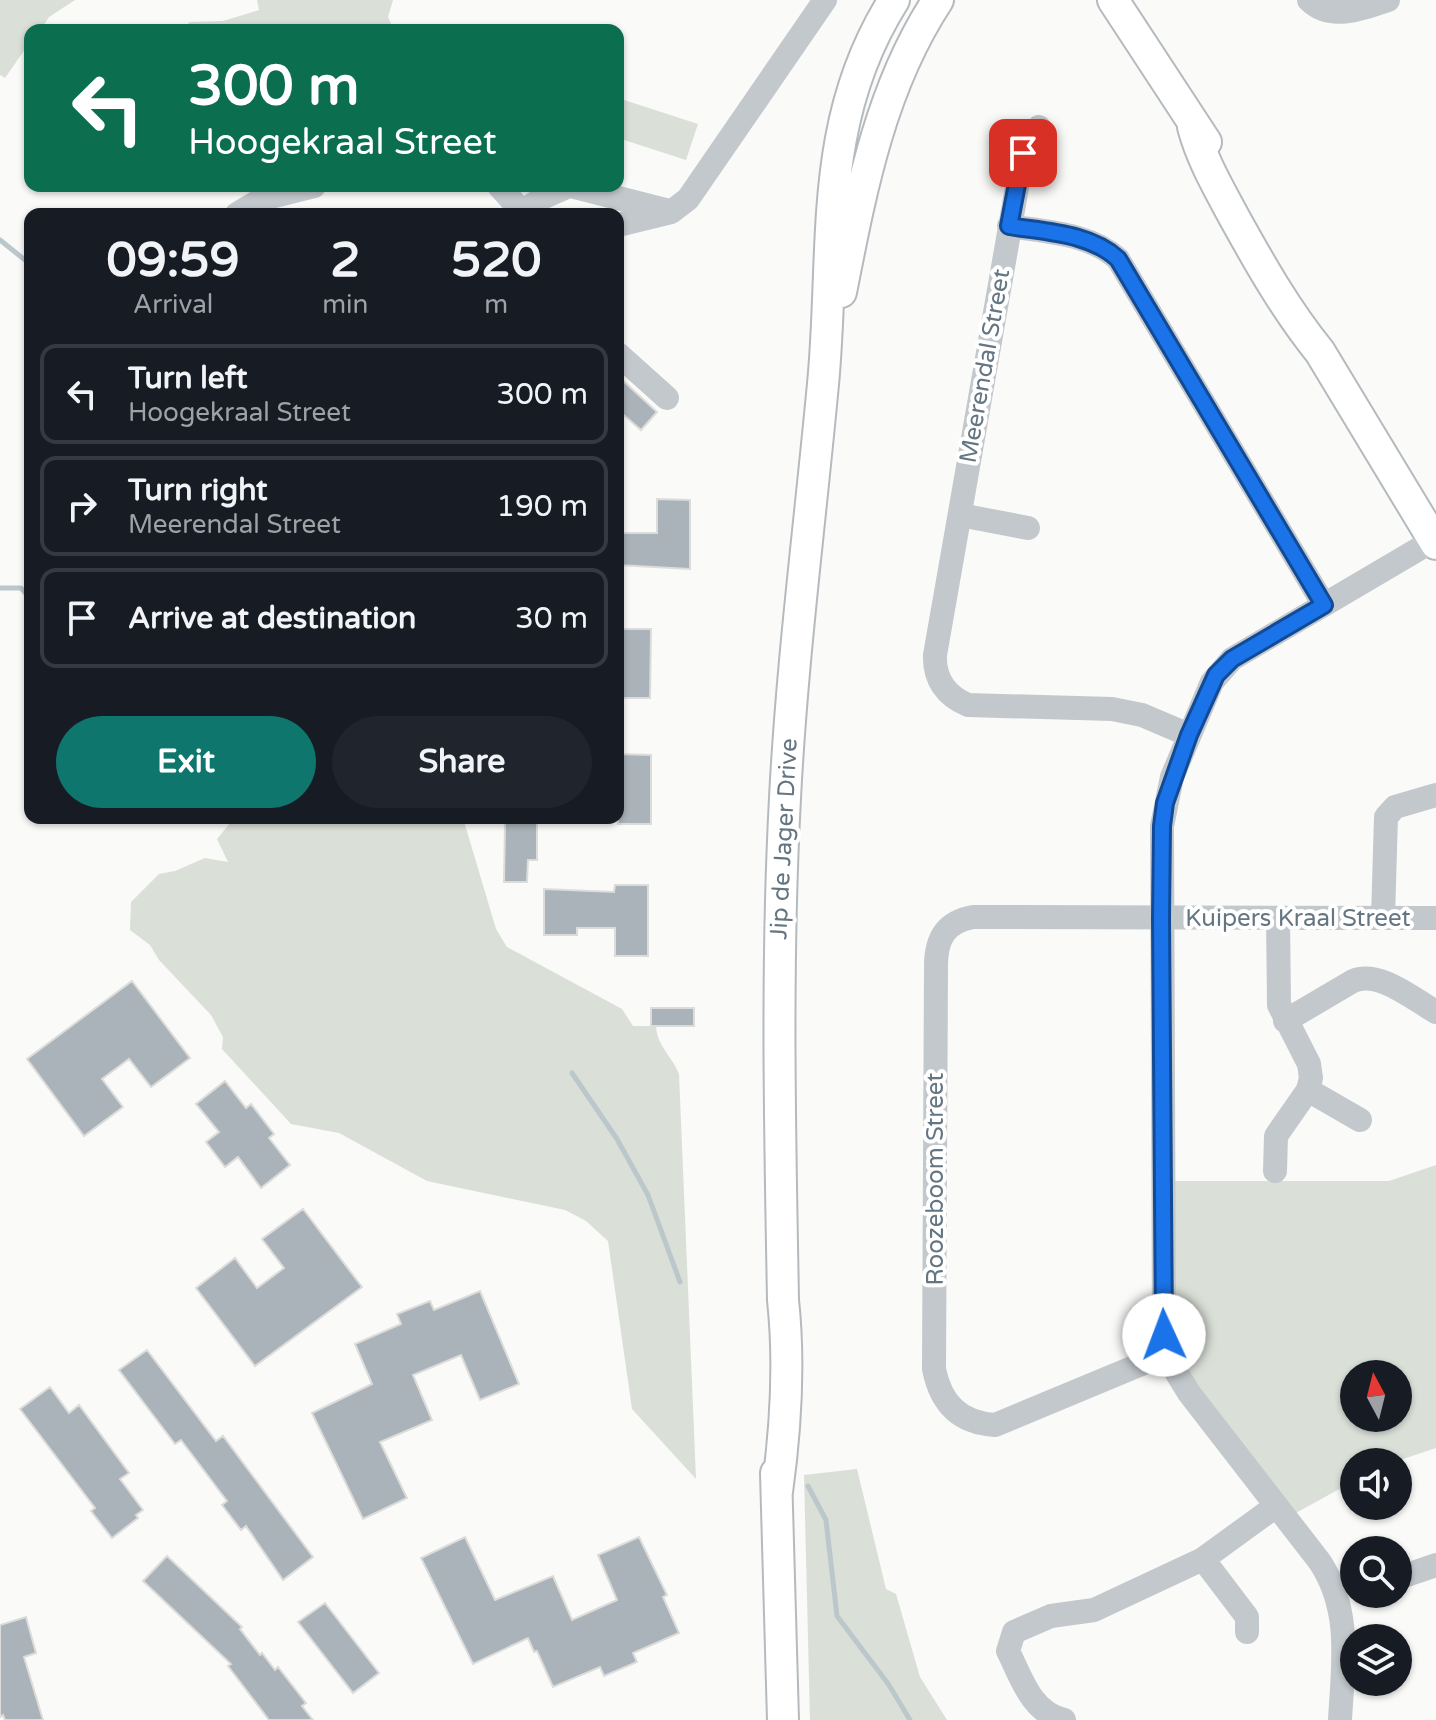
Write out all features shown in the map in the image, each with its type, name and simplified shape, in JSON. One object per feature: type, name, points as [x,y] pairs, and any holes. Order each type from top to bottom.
[{"type":"main road","name":"Jip de Jager Drive","points":[[783,1720],[777,1492],[787,1423],[778,991],[784,800],[793,673],[824,380],[829,231],[839,144],[866,56],[894,0]]},
{"type":"main road","name":"Jip de Jager Drive","points":[[824,380],[859,202],[883,113],[900,71],[938,0]]},
{"type":"main road","points":[[1113,0],[1193,127],[1202,157],[1266,274],[1298,325],[1320,352],[1435,542]]},
{"type":"street","points":[[624,224],[671,212],[688,199],[825,0]]},
{"type":"street","points":[[1309,0],[1338,12],[1388,0]]},
{"type":"street","name":"Meerendal Street","points":[[1039,127],[1025,144],[1009,226],[935,655],[939,681],[951,696],[977,707],[1112,709],[1142,715],[1189,735]]},
{"type":"street","points":[[247,208],[262,199],[290,192]]},
{"type":"street","points":[[504,192],[517,208]]},
{"type":"street","points":[[528,208],[556,192]]},
{"type":"street","points":[[593,192],[671,212]]},
{"type":"street","points":[[1009,226],[1084,240],[1102,247],[1118,259],[1324,605]]},
{"type":"street","points":[[624,359],[667,398]]},
{"type":"street","points":[[960,515],[1028,528]]},
{"type":"street","points":[[1340,1587],[1189,1393],[1168,1353],[1162,1318],[1163,815],[1172,777],[1189,735],[1212,682],[1226,664],[1435,542]]},
{"type":"street","points":[[1383,918],[1386,817],[1395,807],[1436,795]]},
{"type":"street","name":"Roozeboom Street","points":[[1161,918],[973,917],[950,925],[938,941],[934,1369],[944,1399],[956,1414],[977,1424],[995,1425],[1168,1353]]},
{"type":"street","name":"Kuipers Kraal Street","points":[[1161,918],[1436,918]]},
{"type":"street","points":[[1275,1171],[1276,1136],[1308,1090],[1310,1069],[1285,1021],[1278,996],[1278,918]]},
{"type":"street","points":[[1285,1021],[1365,977],[1380,980],[1436,1012]]},
{"type":"street","points":[[1308,1090],[1360,1120]]},
{"type":"street","points":[[1064,1720],[1046,1714],[1030,1697],[1008,1651],[1014,1632],[1051,1616],[1094,1610],[1203,1559],[1276,1506]]},
{"type":"street","points":[[1203,1559],[1247,1617],[1247,1632]]},
{"type":"street","points":[[1412,1573],[1436,1565]]},
{"type":"street","points":[[1340,1720],[1345,1608]]},
{"type":"shaded area","points":[[0,0],[75,0],[49,17],[45,24],[24,24],[24,51],[5,78],[0,75]]},
{"type":"shaded area","points":[[257,0],[393,0],[388,17],[391,24],[188,24],[223,21],[259,10]]},
{"type":"shaded area","points":[[624,100],[698,124],[686,160],[624,140]]},
{"type":"shaded area","points":[[229,824],[465,824],[496,929],[507,947],[622,1009],[633,1026],[656,1026],[659,1039],[679,1074],[696,1479],[632,1409],[608,1241],[586,1221],[565,1210],[427,1181],[339,1133],[291,1124],[222,1049],[223,1037],[211,1015],[159,960],[150,945],[130,930],[131,902],[159,874],[175,871],[205,858],[228,862],[217,839]]},
{"type":"shaded area","points":[[1436,1165],[1436,1448],[1412,1456],[1412,1448],[1340,1448],[1340,1489],[1294,1514],[1194,1385],[1175,1346],[1170,1181],[1389,1181]]},
{"type":"shaded area","points":[[857,1469],[886,1589],[896,1594],[920,1677],[947,1720],[810,1720],[804,1475]]},
{"type":"building","points":[[624,382],[657,412],[641,430],[624,415]]},
{"type":"building","points":[[657,499],[690,500],[690,569],[624,565],[624,533],[657,533]]},
{"type":"building","points":[[624,629],[651,629],[650,698],[624,698]]},
{"type":"building","points":[[624,754],[651,755],[651,824],[624,824]]},
{"type":"building","points":[[505,824],[537,824],[537,860],[528,860],[527,882],[504,882]]},
{"type":"building","points":[[615,885],[648,885],[648,956],[615,956],[615,928],[577,928],[577,935],[544,935],[544,889],[614,892]]},
{"type":"building","points":[[132,981],[190,1058],[151,1087],[129,1059],[102,1079],[123,1107],[84,1136],[27,1059]]},
{"type":"building","points":[[651,1008],[694,1008],[694,1026],[651,1026]]},
{"type":"building","points":[[225,1081],[246,1108],[251,1104],[274,1134],[269,1138],[290,1165],[261,1188],[238,1157],[225,1167],[206,1142],[219,1132],[196,1104]]},
{"type":"building","points":[[303,1209],[362,1287],[255,1366],[196,1288],[235,1258],[257,1288],[284,1268],[262,1239]]},
{"type":"building","points":[[480,1291],[519,1384],[480,1400],[461,1355],[413,1375],[432,1420],[380,1442],[407,1498],[363,1519],[312,1413],[372,1384],[355,1344],[401,1324],[397,1314],[430,1301],[434,1310]]},
{"type":"building","points":[[147,1350],[216,1441],[223,1436],[313,1557],[283,1580],[246,1526],[241,1530],[222,1505],[227,1501],[181,1440],[175,1444],[119,1370]]},
{"type":"building","points":[[50,1387],[69,1413],[79,1405],[129,1473],[120,1479],[143,1510],[136,1515],[138,1518],[112,1538],[91,1511],[95,1508],[20,1409]]},
{"type":"building","points":[[465,1537],[495,1600],[553,1576],[572,1620],[617,1600],[598,1555],[639,1537],[667,1595],[663,1597],[679,1633],[633,1653],[637,1662],[604,1676],[600,1667],[553,1687],[528,1638],[473,1664],[421,1558]]},
{"type":"building","points":[[167,1556],[242,1627],[240,1629],[275,1670],[278,1667],[306,1703],[302,1706],[313,1720],[269,1720],[228,1666],[231,1664],[143,1581]]},
{"type":"building","points":[[325,1603],[379,1673],[353,1693],[298,1622]]},
{"type":"building","points":[[26,1617],[36,1653],[24,1657],[43,1720],[5,1720],[3,1715],[0,1717],[0,1625]]},
{"type":"waterway","points":[[0,240],[24,259]]},
{"type":"waterway","points":[[0,588],[21,588],[24,591]]},
{"type":"waterway","points":[[572,1073],[617,1139],[648,1195],[680,1282]]},
{"type":"waterway","points":[[808,1486],[826,1520],[837,1616],[889,1685],[910,1720]]},
{"type":"route","points":[[1023,153],[1009,226],[1094,243],[1118,259],[1324,605],[1232,659],[1216,675],[1172,777],[1165,803],[1161,918],[1164,1335]]}]
